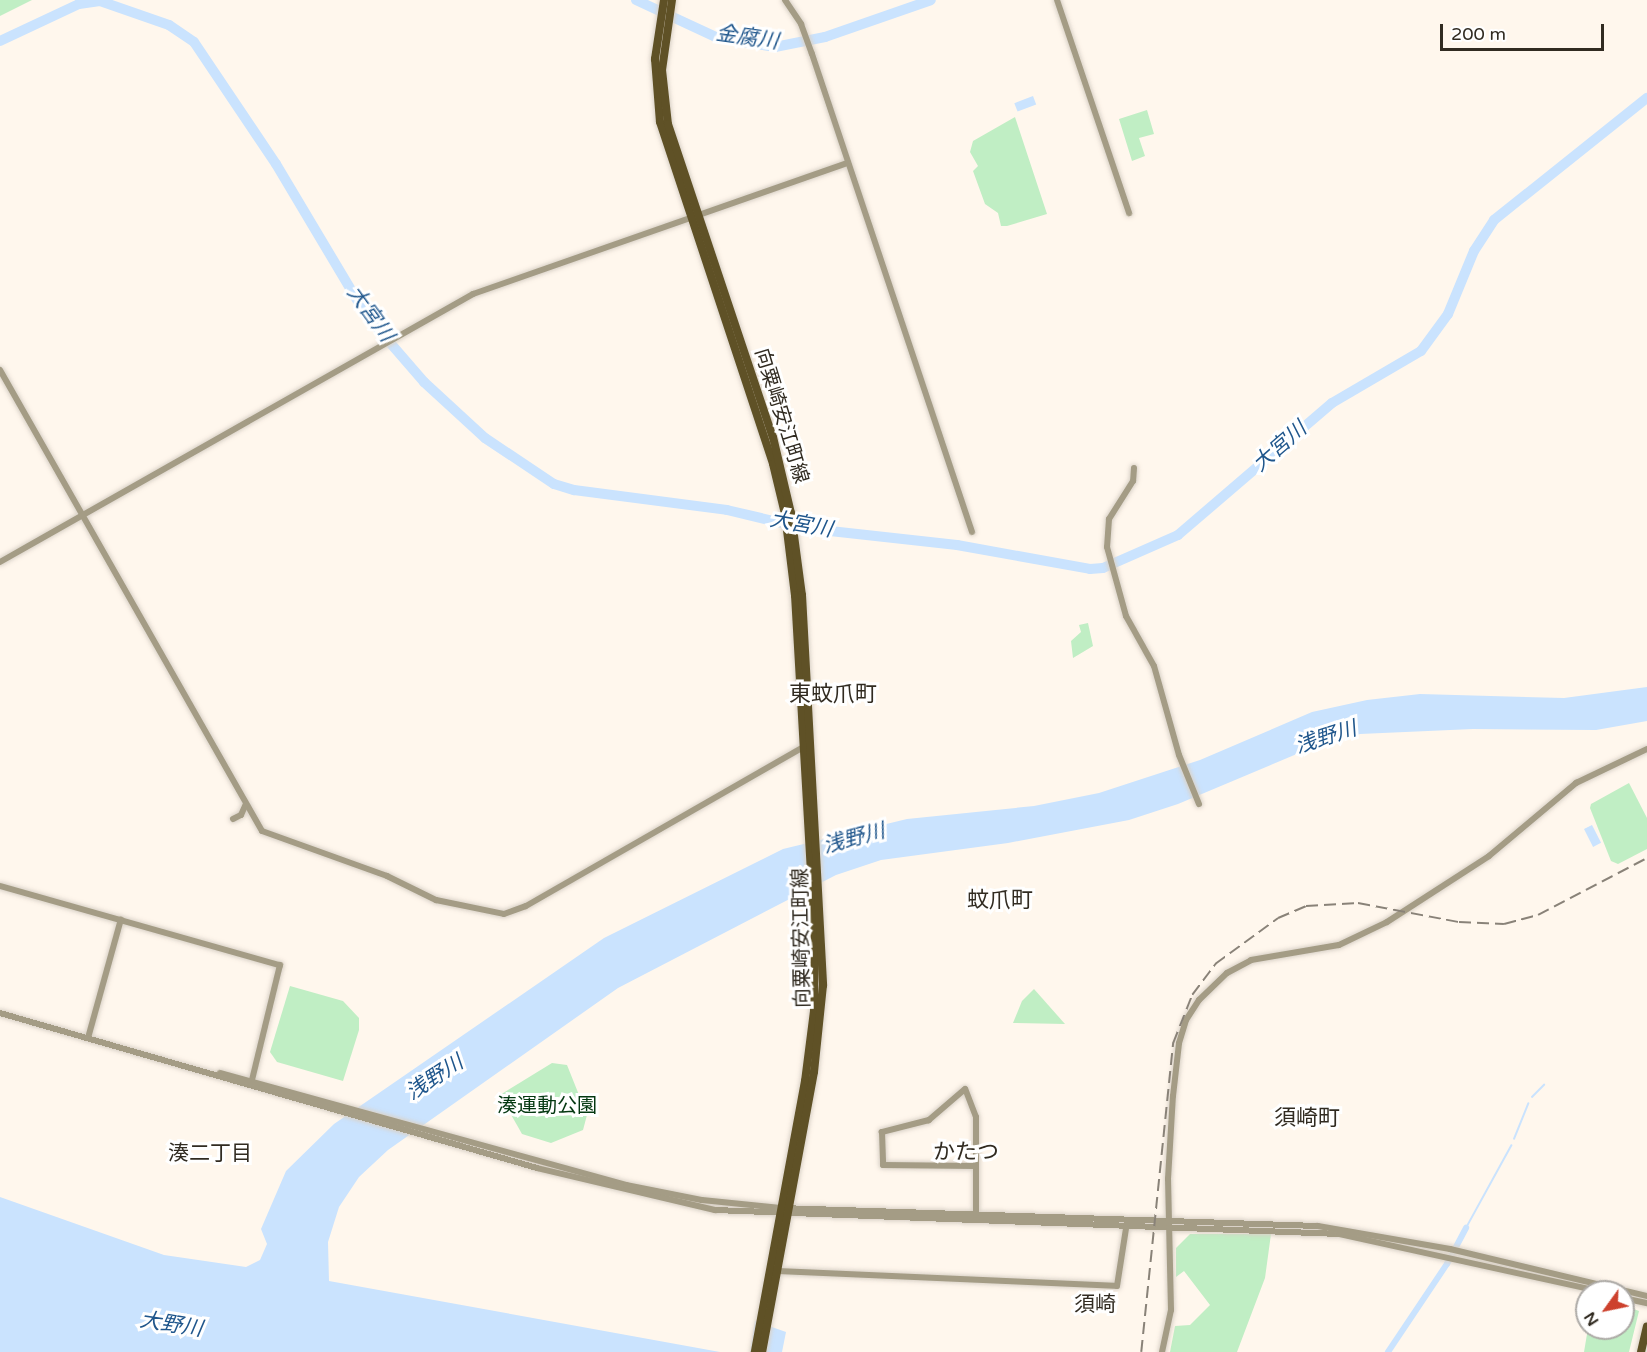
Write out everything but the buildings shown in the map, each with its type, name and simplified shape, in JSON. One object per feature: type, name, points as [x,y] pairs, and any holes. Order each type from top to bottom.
[{"type":"main road","name":"向粟崎安江町線","points":[[664,0],[656,41],[664,137],[694,216],[782,485],[792,537],[808,757],[818,937],[814,1011],[784,1211],[755,1352]]},
{"type":"main road","name":"向粟崎安江町線","points":[[659,93],[664,35],[672,0]]},
{"type":"main road","name":"向粟崎安江町線","points":[[792,537],[804,747],[808,757]]},
{"type":"main road","name":"向粟崎安江町線","points":[[762,1352],[770,1286]]},
{"type":"main road","points":[[1641,1352],[1647,1327]]},
{"type":"street","points":[[785,0],[801,24],[812,54],[972,532]]},
{"type":"street","points":[[1057,0],[1129,213]]},
{"type":"street","points":[[0,562],[416,324],[503,282],[848,163]]},
{"type":"street","points":[[0,370],[262,831],[387,876],[436,900],[504,914],[526,906],[804,747]]},
{"type":"street","points":[[1134,468],[1133,481],[1107,528],[1111,558],[1131,628],[1154,666],[1180,758],[1199,804]]},
{"type":"street","points":[[1162,1352],[1171,1310],[1169,1143],[1179,1043],[1186,1020],[1213,984],[1251,960],[1339,945],[1387,922],[1489,856],[1576,783],[1647,749]]},
{"type":"street","points":[[233,819],[243,812],[246,803]]},
{"type":"street","points":[[0,886],[280,965],[251,1083]]},
{"type":"street","points":[[88,1038],[121,919]]},
{"type":"street","points":[[0,1013],[193,1068],[350,1109],[422,1133]]},
{"type":"street","points":[[251,1083],[343,1113],[422,1133],[626,1192],[715,1210],[976,1215],[1127,1221],[1339,1234],[1444,1254],[1575,1286]]},
{"type":"street","points":[[976,1166],[883,1165],[882,1132],[929,1120],[964,1089],[976,1117],[976,1166],[976,1215]]},
{"type":"street","points":[[773,1271],[1117,1286],[1127,1221]]},
{"type":"street","points":[[1170,1224],[1318,1226],[1450,1249],[1647,1296]]},
{"type":"green space","points":[[0,0],[32,0],[0,16]]},
{"type":"green space","points":[[1147,110],[1154,134],[1139,138],[1145,156],[1132,161],[1119,119]]},
{"type":"green space","points":[[1015,117],[1047,214],[1001,226],[998,213],[985,204],[973,171],[978,166],[970,152],[973,141]]},
{"type":"green space","points":[[1088,623],[1093,646],[1073,658],[1071,641],[1081,632],[1079,625]]},
{"type":"green space","points":[[1629,783],[1647,818],[1647,849],[1618,864],[1611,861],[1590,808],[1591,804]]},
{"type":"green space","points":[[290,986],[343,1001],[359,1018],[359,1030],[343,1081],[277,1062],[270,1052]]},
{"type":"green space","points":[[1034,989],[1065,1024],[1013,1023],[1022,1001]]},
{"type":"green space","name":"湊運動公園","points":[[552,1063],[567,1065],[587,1115],[583,1130],[551,1143],[522,1134],[500,1095]]},
{"type":"green space","points":[[1190,1234],[1271,1234],[1265,1278],[1237,1352],[1170,1352],[1175,1326],[1190,1325],[1210,1305],[1184,1271],[1176,1277],[1176,1248]]},
{"type":"green space","points":[[1635,1310],[1639,1311],[1635,1327]]},
{"type":"green space","points":[[1586,1340],[1632,1340],[1629,1352],[1584,1352]]},
{"type":"water","points":[[1033,96],[1036,104],[1018,112],[1014,103]]},
{"type":"water","points":[[1647,687],[1647,721],[1596,730],[1473,729],[1360,734],[1311,748],[1178,804],[1129,820],[1008,843],[881,860],[836,875],[618,988],[388,1150],[359,1177],[339,1207],[328,1242],[329,1281],[720,1352],[0,1352],[0,1197],[164,1255],[246,1267],[260,1260],[267,1244],[261,1229],[286,1171],[334,1124],[604,938],[783,849],[907,819],[1034,806],[1099,793],[1200,760],[1312,712],[1367,700],[1420,694],[1564,698]]},
{"type":"water","points":[[1592,825],[1601,843],[1593,847],[1584,829]]},
{"type":"water","points":[[755,1321],[786,1332],[782,1352],[750,1352]]},
{"type":"waterway","name":"金腐川","points":[[636,0],[718,38],[775,47],[825,37],[931,0]]},
{"type":"waterway","name":"大宮川","points":[[0,41],[79,4],[100,1],[169,25],[194,42],[276,164],[366,315],[424,382],[485,438],[554,484],[574,490],[727,510],[803,528],[957,545],[1090,569],[1103,568],[1178,535],[1332,403],[1421,351],[1448,314],[1474,251],[1494,220],[1647,98]]},
{"type":"waterway","points":[[1532,1097],[1544,1085]]},
{"type":"waterway","points":[[1514,1139],[1528,1104]]},
{"type":"waterway","points":[[1466,1228],[1511,1146]]},
{"type":"waterway","points":[[1388,1352],[1447,1264],[1466,1228]]},
{"type":"railway","points":[[1141,1352],[1173,1043],[1192,995],[1215,964],[1278,918],[1306,906],[1358,903],[1459,922],[1504,924],[1538,915],[1647,858]]},
{"type":"district","name":"東蚊爪町","points":[[833,695]]},
{"type":"district","name":"蚊爪町","points":[[1000,901]]},
{"type":"district","name":"須崎町","points":[[1307,1119]]},
{"type":"district","name":"かたつ","points":[[966,1153]]},
{"type":"district","name":"湊二丁目","points":[[210,1154]]},
{"type":"district","name":"須崎","points":[[1095,1305]]},
{"type":"water label","name":"浅野川","points":[[1326,738]]},
{"type":"water label","name":"浅野川","points":[[854,839]]},
{"type":"water label","name":"浅野川","points":[[435,1078]]},
{"type":"water label","name":"大野川","points":[[171,1325]]}]
